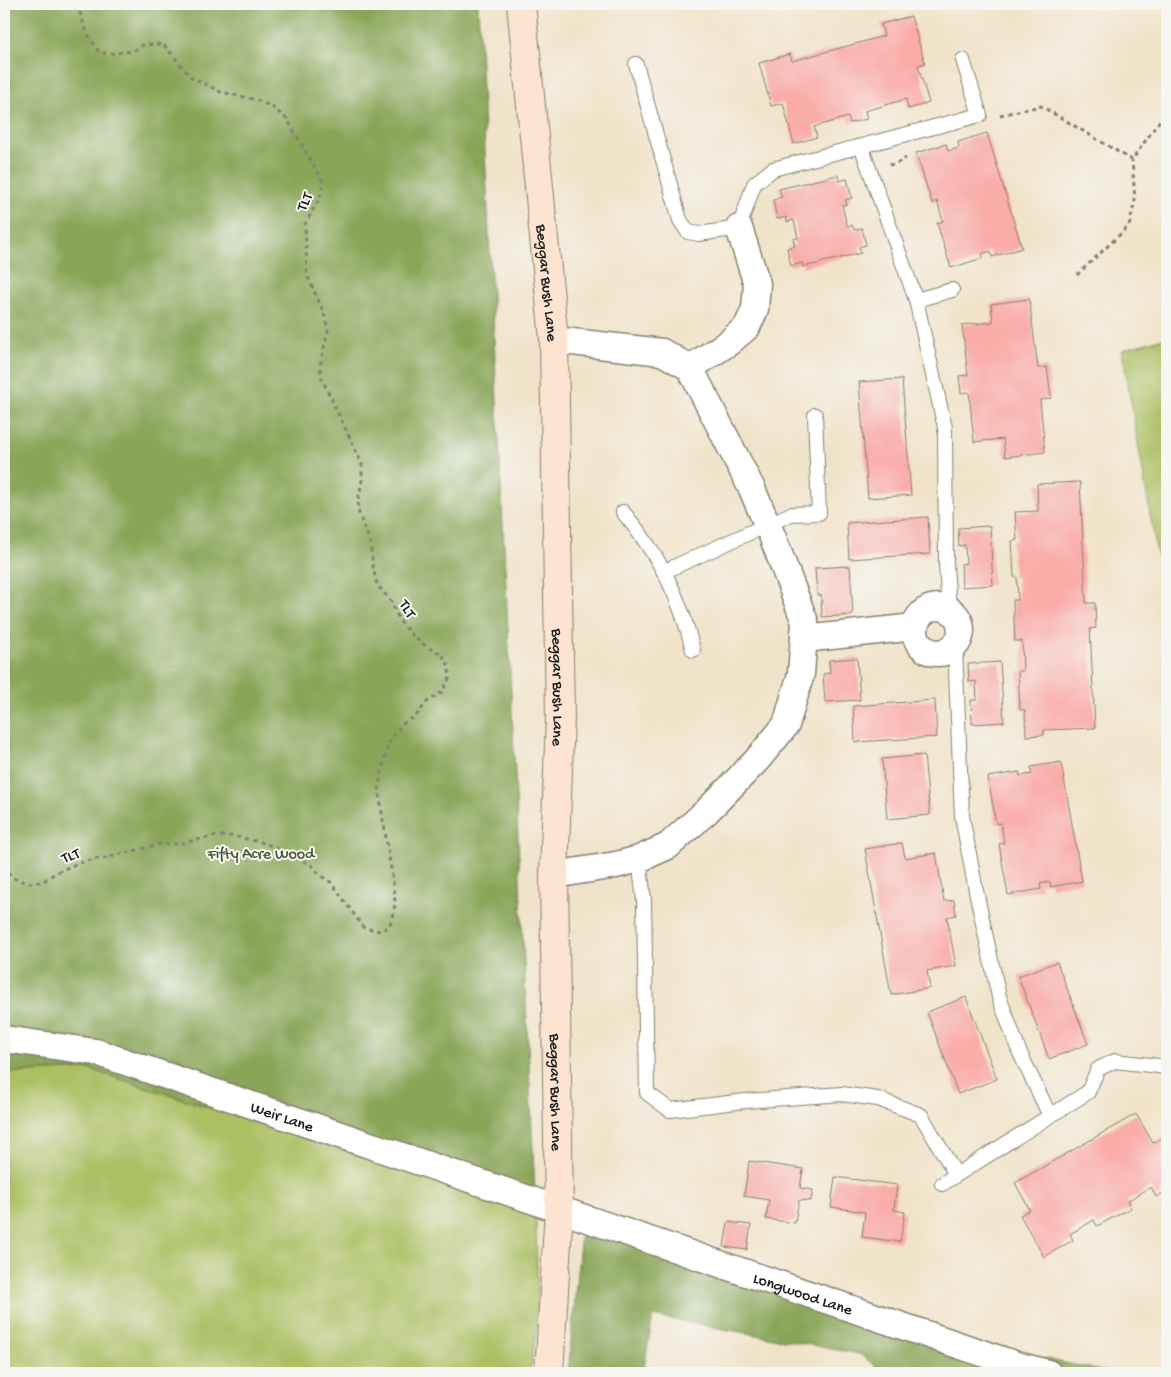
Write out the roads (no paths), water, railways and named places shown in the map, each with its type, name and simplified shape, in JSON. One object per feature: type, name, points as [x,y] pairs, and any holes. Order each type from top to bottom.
[{"type":"main road","name":"Beggar Bush Lane","points":[[521,4],[554,340],[560,718],[554,875],[559,1209],[549,1373]]},
{"type":"street","points":[[690,368],[728,343],[747,327],[755,309],[757,284],[739,228]]},
{"type":"street","points":[[554,340],[662,352],[690,368],[768,525],[805,622],[801,674],[786,725],[757,760],[668,846],[639,859],[616,865],[554,875]]},
{"type":"street","points":[[934,607],[948,609],[959,619],[962,633],[955,647],[943,653],[928,652],[918,642],[915,627],[922,614],[934,607]]},
{"type":"street","points":[[804,639],[915,627]]},
{"type":"street","name":"Weir Lane","points":[[4,1039],[96,1052],[559,1209]]},
{"type":"street","name":"Longwood Lane","points":[[559,1209],[1017,1365],[1048,1373]]},
{"type":"lane","points":[[636,64],[680,220],[688,232],[699,234],[739,228],[754,184],[773,169],[980,115],[963,60]]},
{"type":"lane","points":[[861,146],[916,300],[945,428],[948,609]]},
{"type":"lane","points":[[916,300],[952,290]]},
{"type":"lane","points":[[664,571],[791,514],[819,513],[815,415]]},
{"type":"lane","points":[[623,512],[648,544],[664,571],[682,609],[693,650]]},
{"type":"lane","points":[[955,647],[962,816],[989,952],[999,997],[1019,1051],[1050,1116]]},
{"type":"lane","points":[[639,859],[644,900],[647,1093],[670,1110],[746,1101],[842,1094],[878,1099],[922,1115],[956,1175]]},
{"type":"lane","points":[[942,1184],[1088,1092],[1098,1069],[1115,1061],[1167,1067]]},
{"type":"park label","name":"Fifty Acre Wood","points":[[261,852]]}]
